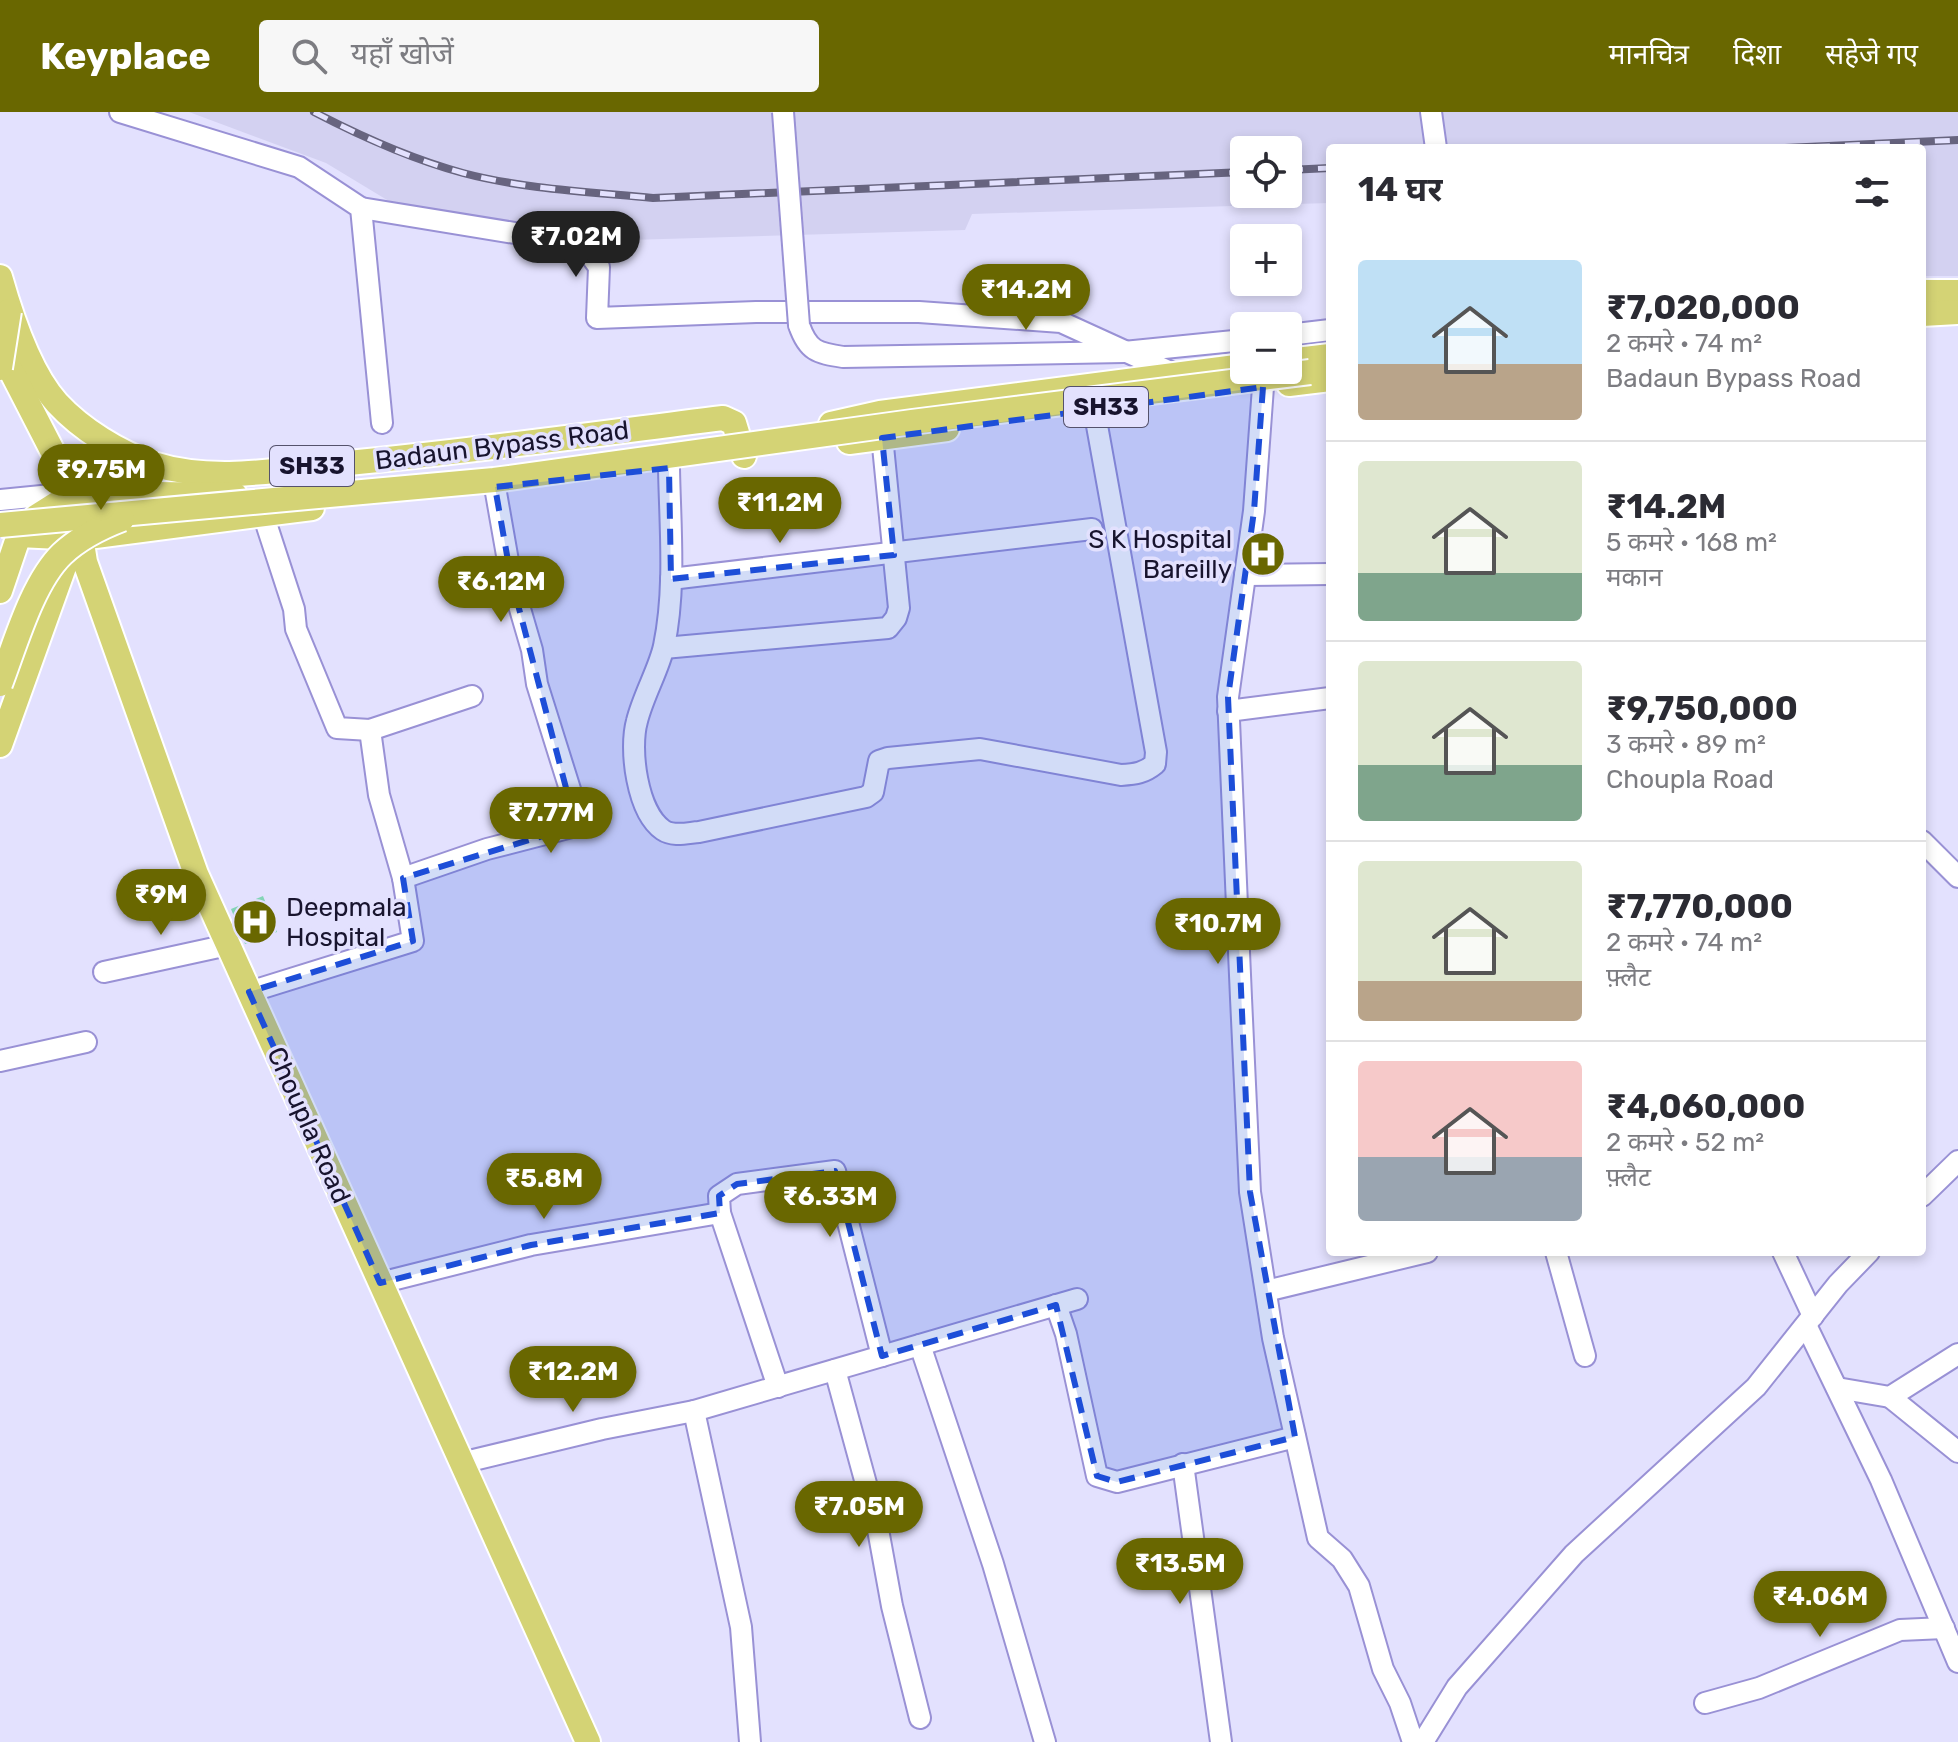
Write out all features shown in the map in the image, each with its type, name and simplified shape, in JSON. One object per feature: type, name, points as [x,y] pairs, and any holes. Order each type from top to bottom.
[{"type":"main road","name":"Badaun Bypass Road","points":[[0,277],[9,311],[27,354],[56,403],[101,439],[151,464],[195,474],[243,473],[422,456],[735,437]]},
{"type":"main road","points":[[1926,292],[1958,292]]},
{"type":"main road","points":[[0,368],[9,311]]},
{"type":"main road","points":[[1926,314],[1958,312]]},
{"type":"main road","name":"Choupla Road","points":[[0,346],[74,493],[85,562],[196,874],[588,1742]]},
{"type":"main road","points":[[1302,359],[1326,356]]},
{"type":"main road","name":"SH33","points":[[880,413],[1230,368]]},
{"type":"main road","points":[[6,532],[139,512],[494,480],[927,420],[1325,372]]},
{"type":"main road","name":"SH33","points":[[882,438],[1263,387],[1325,372]]},
{"type":"main road","points":[[6,532],[74,493],[238,495],[546,466],[822,426],[880,413]]},
{"type":"main road","points":[[6,532],[80,538],[669,468],[735,437],[882,438]]},
{"type":"main road","points":[[0,684],[40,585],[62,554],[100,528],[139,512]]},
{"type":"main road","points":[[0,591],[6,532]]},
{"type":"main road","points":[[0,745],[64,567],[80,538]]},
{"type":"street","points":[[120,112],[299,167],[361,208],[582,244],[599,267],[597,318],[756,312],[919,312],[1061,322],[1175,374]]},
{"type":"street","points":[[783,112],[799,325],[805,343],[820,353],[843,357],[1124,352],[1230,341]]},
{"type":"street","points":[[1431,112],[1435,144]]},
{"type":"street","points":[[361,208],[382,423]]},
{"type":"street","points":[[1302,333],[1326,330]]},
{"type":"street","points":[[1263,387],[1254,511],[1228,697],[1250,1192],[1273,1338],[1318,1538],[1342,1559],[1359,1586],[1383,1669],[1400,1703],[1413,1742]]},
{"type":"street","points":[[669,468],[671,579],[664,648],[641,707],[633,742],[643,798],[653,820],[664,831],[681,835],[866,797],[873,792],[879,761],[888,758],[980,749],[1121,775],[1146,772],[1155,764],[1156,752],[1094,409]]},
{"type":"street","points":[[664,648],[888,628],[899,608],[880,413]]},
{"type":"street","points":[[403,878],[487,849],[576,826],[574,802],[537,684],[532,650],[511,578],[495,487]]},
{"type":"street","points":[[0,500],[74,493]]},
{"type":"street","points":[[263,514],[294,609],[296,629],[337,728],[370,730],[472,696]]},
{"type":"street","points":[[671,579],[894,555],[1092,529]]},
{"type":"street","points":[[1245,575],[1326,574]]},
{"type":"street","points":[[1228,711],[1326,699]]},
{"type":"street","points":[[249,992],[413,941],[403,878],[379,795],[370,730]]},
{"type":"street","points":[[1926,845],[1958,877]]},
{"type":"street","points":[[104,972],[228,945]]},
{"type":"street","points":[[0,1061],[86,1042]]},
{"type":"street","points":[[1926,1192],[1958,1161]]},
{"type":"street","points":[[778,1387],[720,1213],[719,1196],[737,1184],[835,1171],[882,1356]]},
{"type":"street","points":[[380,1283],[531,1245],[720,1213]]},
{"type":"street","points":[[1266,1291],[1410,1256]]},
{"type":"street","points":[[1557,1256],[1585,1356]]},
{"type":"street","points":[[1785,1256],[1837,1388],[1881,1480],[1958,1662]]},
{"type":"street","points":[[1423,1742],[1457,1687],[1574,1554],[1756,1387],[1838,1284],[1865,1256]]},
{"type":"street","points":[[461,1463],[602,1429],[694,1411],[1077,1299]]},
{"type":"street","points":[[1056,1305],[1066,1334],[1097,1476],[1117,1482],[1295,1437]]},
{"type":"street","points":[[920,1345],[993,1564],[1045,1742]]},
{"type":"street","points":[[1890,1397],[1958,1354]]},
{"type":"street","points":[[835,1370],[877,1524],[892,1606],[920,1718]]},
{"type":"street","points":[[1837,1388],[1890,1397],[1958,1452]]},
{"type":"street","points":[[694,1411],[741,1627],[750,1742]]},
{"type":"street","points":[[1183,1464],[1221,1742]]},
{"type":"street","points":[[1705,1703],[1759,1688],[1900,1630],[1944,1628]]},
{"type":"highlighted area","points":[[1263,387],[1254,511],[1228,697],[1250,1192],[1295,1437],[1117,1482],[1097,1476],[1056,1305],[882,1356],[835,1171],[737,1184],[719,1196],[720,1213],[531,1245],[380,1283],[249,992],[413,941],[403,878],[576,826],[511,578],[495,487],[669,468],[671,579],[894,555],[882,438]]},
{"type":"shaded area","points":[[189,112],[1958,112],[1958,276],[1926,276],[1926,144],[1326,144],[1326,203],[1302,204],[1302,136],[1230,136],[1230,206],[972,214],[965,230],[630,240],[397,206],[326,163]]},
{"type":"building","points":[[1261,535],[1267,535],[1268,569],[1255,568]]},
{"type":"building","points":[[263,896],[277,932],[245,944],[231,909]]},
{"type":"railway","points":[[314,112],[387,147],[463,173],[533,186],[653,198],[1230,173]]},
{"type":"railway","points":[[1872,144],[1958,140]]},
{"type":"railway","points":[[1302,169],[1326,168]]},
{"type":"place","name":"S K Hospital Bareilly","points":[[1263,554]]},
{"type":"place","name":"Deepmala Hospital","points":[[255,922]]}]
